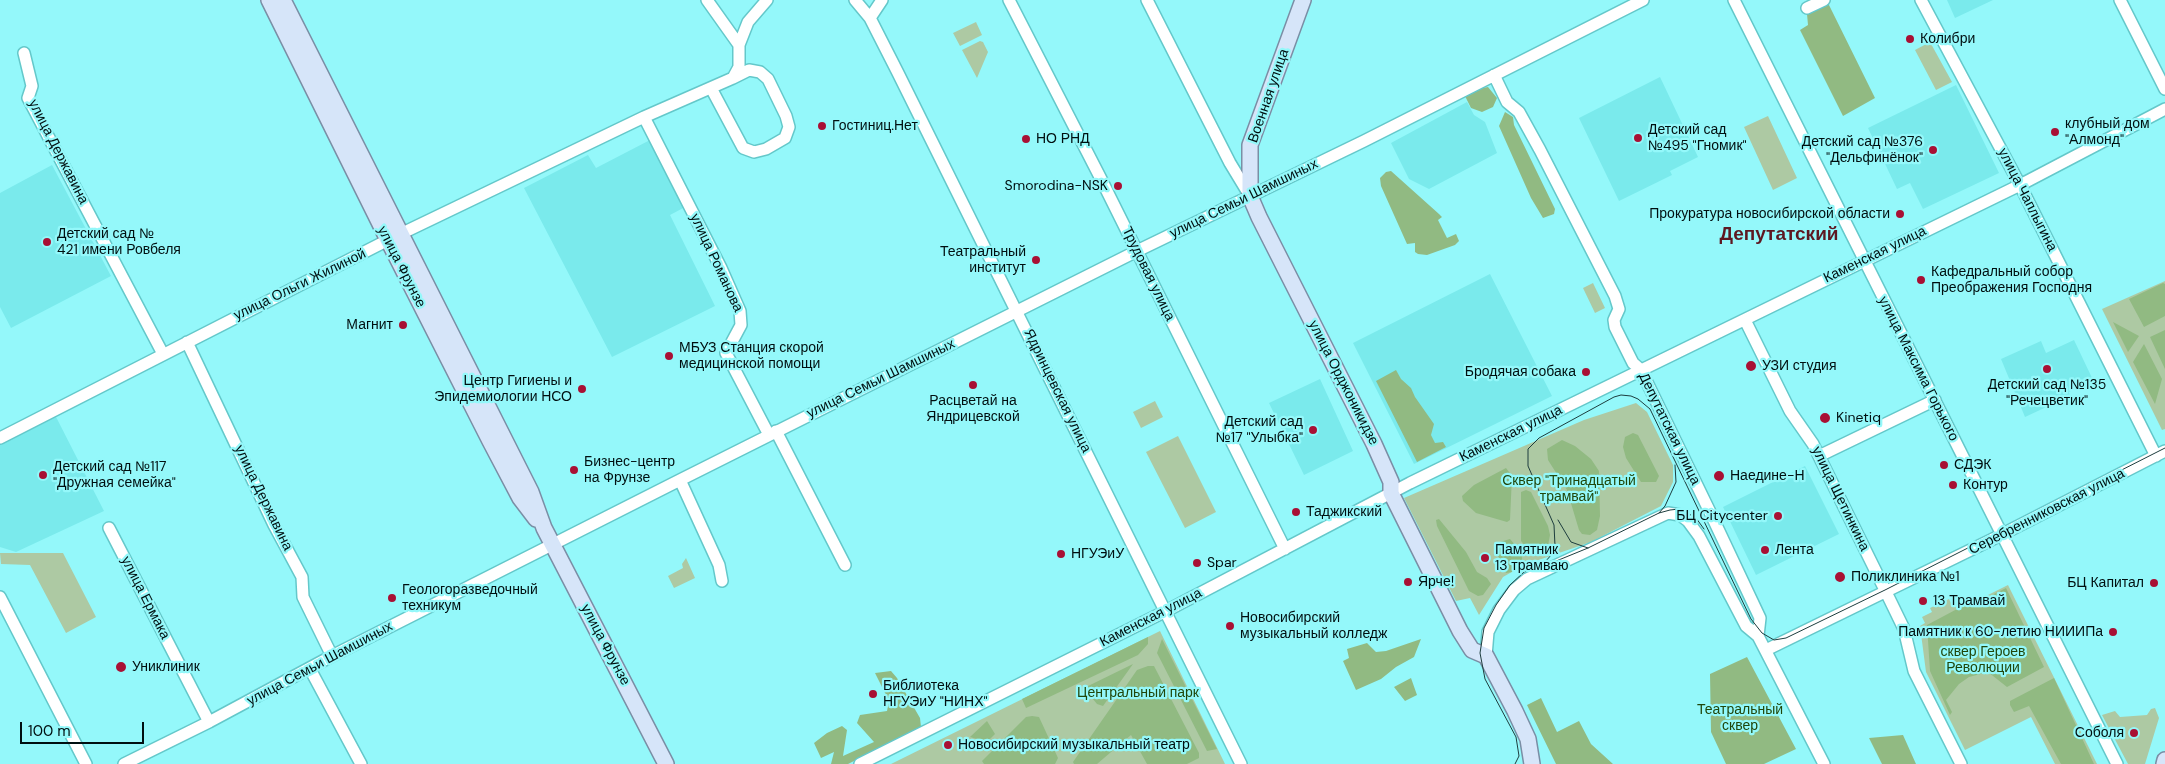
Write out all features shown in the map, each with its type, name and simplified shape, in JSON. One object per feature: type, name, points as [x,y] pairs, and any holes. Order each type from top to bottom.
[{"type":"main road","name":"улица Фрунзе","points":[[269,0],[393,237]]},
{"type":"main road","name":"улица Фрунзе","points":[[282,0],[393,237],[520,498],[544,528],[666,764]]},
{"type":"main road","name":"Военная улица","points":[[1250,196],[1250,145],[1303,0]]},
{"type":"main road","name":"улица Орджоникидзе","points":[[1250,196],[1374,444],[1391,482],[1391,494],[1465,641],[1472,650],[1486,656],[1528,739],[1532,764]]},
{"type":"main road","points":[[2164,764],[2165,760]]},
{"type":"street","points":[[707,0],[739,45]]},
{"type":"street","points":[[733,78],[739,67],[739,45],[748,22],[767,0]]},
{"type":"street","name":"Ядринцевская улица","points":[[855,0],[870,18],[1018,310],[1242,764]]},
{"type":"street","points":[[870,18],[882,0]]},
{"type":"street","name":"Трудовая улица","points":[[1009,0],[1285,549]]},
{"type":"street","name":"улица Орджоникидзе","points":[[1147,0],[1230,163],[1250,196]]},
{"type":"street","name":"улица Семьи Шамшиных","points":[[124,764],[209,722],[332,656],[772,433],[1642,0]]},
{"type":"street","name":"улица Максима Горького","points":[[1734,0],[2117,764]]},
{"type":"street","points":[[1807,8],[1824,0]]},
{"type":"street","name":"улица Чаплыгина","points":[[1922,0],[2160,453]]},
{"type":"street","points":[[2120,0],[2165,89]]},
{"type":"street","name":"улица Державина","points":[[24,53],[32,86],[28,98],[163,354]]},
{"type":"street","name":"улица Ольги Жилиной","points":[[0,438],[393,237],[644,117],[749,70],[760,72],[768,79],[786,116],[789,127],[785,138],[754,152],[743,148],[712,88]]},
{"type":"street","name":"Депутатская улица","points":[[1494,75],[1507,102],[1519,112],[1616,296],[1619,309],[1614,320],[1615,326],[1633,362],[1641,370],[1760,618],[1758,636],[1824,764]]},
{"type":"street","name":"Каменская улица","points":[[860,764],[1166,611],[1391,494],[2020,185],[2165,109]]},
{"type":"street","name":"улица Романова","points":[[644,117],[721,268],[740,311],[741,325],[726,352],[845,566]]},
{"type":"street","name":"улица Щетинкина","points":[[1745,320],[1790,411],[1819,456],[1886,592],[1904,629],[1914,671],[1961,764]]},
{"type":"street","name":"улица Державина","points":[[187,342],[274,525],[302,577],[303,597],[332,656]]},
{"type":"street","points":[[1819,456],[1935,400]]},
{"type":"street","name":"Серебренниковская улица","points":[[1766,650],[2002,534],[2160,453]]},
{"type":"street","points":[[680,480],[719,566],[722,582]]},
{"type":"street","points":[[1486,656],[1488,632],[1499,610],[1514,590],[1527,580],[1668,513],[1680,515],[1699,536],[1746,626],[1758,636]]},
{"type":"street","name":"улица Ермака","points":[[109,528],[209,722]]},
{"type":"street","points":[[0,596],[86,764]]},
{"type":"street","points":[[310,669],[360,764]]},
{"type":"shaded area","points":[[1947,0],[1993,0],[1955,18]]},
{"type":"shaded area","name":"Детский сад №495 \"Гномик\"","points":[[1660,77],[1698,157],[1670,171],[1672,175],[1619,201],[1579,118]]},
{"type":"shaded area","name":"Детский сад №376 \"Дельфинёнок\"","points":[[1956,85],[1999,173],[1923,209],[1910,183],[1897,189],[1868,128]]},
{"type":"shaded area","points":[[1467,102],[1474,115],[1485,122],[1497,153],[1429,189],[1409,179],[1391,143]]},
{"type":"shaded area","points":[[652,139],[687,206],[670,215],[715,306],[612,357],[524,188],[588,155],[596,168]]},
{"type":"shaded area","name":"Детский сад № 421 имени Ровбеля","points":[[52,165],[111,276],[11,328],[0,307],[0,193]]},
{"type":"shaded area","points":[[1490,274],[1552,396],[1414,464],[1353,343]]},
{"type":"shaded area","name":"Детский сад №135 \"Речецветик\"","points":[[2074,340],[2093,380],[2069,392],[2070,396],[2025,417],[2001,359],[2041,341],[2046,353]]},
{"type":"shaded area","name":"Детский сад №17 \"Улыбка\"","points":[[1320,379],[1353,451],[1304,475],[1269,403]]},
{"type":"shaded area","name":"Детский сад №117 \"Дружная семейка\"","points":[[53,411],[104,511],[16,552],[0,547],[0,439]]},
{"type":"shaded area","name":"БЦ Citycenter","points":[[1805,466],[1839,534],[1756,575],[1723,507]]},
{"type":"green space","points":[[1828,3],[1875,98],[1843,116],[1800,30],[1808,25],[1807,14]]},
{"type":"green space","points":[[976,22],[982,35],[960,46],[953,33]]},
{"type":"green space","points":[[980,41],[983,42],[988,52],[977,78],[962,50]]},
{"type":"green space","points":[[1930,42],[1952,82],[1936,90],[1915,50]]},
{"type":"green space","points":[[1488,87],[1497,98],[1493,107],[1482,112],[1471,108],[1465,96],[1471,90]]},
{"type":"green space","points":[[1505,112],[1513,117],[1514,125],[1555,209],[1554,214],[1543,218],[1531,198],[1499,126]]},
{"type":"green space","points":[[1768,116],[1797,178],[1773,190],[1744,127]]},
{"type":"green space","points":[[1391,171],[1442,217],[1438,220],[1447,238],[1456,234],[1459,241],[1455,245],[1427,255],[1415,252],[1415,243],[1407,244],[1381,186],[1380,178],[1386,172]]},
{"type":"green space","points":[[2165,281],[2165,429],[2162,430],[2102,309]]},
{"type":"green space","points":[[1593,283],[1605,308],[1595,313],[1583,288]]},
{"type":"green space","points":[[2163,283],[2165,284],[2165,316],[2144,327],[2129,299]]},
{"type":"green space","points":[[2113,322],[2139,336],[2128,352]]},
{"type":"green space","points":[[2165,330],[2165,369],[2150,337]]},
{"type":"green space","points":[[2144,344],[2162,379],[2155,404],[2133,362]]},
{"type":"green space","points":[[1396,370],[1401,379],[1411,388],[1434,424],[1431,435],[1435,443],[1443,442],[1446,447],[1417,462],[1376,381]]},
{"type":"green space","points":[[1155,401],[1163,417],[1141,428],[1133,412]]},
{"type":"green space","name":"Сквер \"Тринадцатый трамвай\"","points":[[1636,403],[1647,412],[1673,465],[1673,482],[1661,506],[1591,542],[1524,565],[1503,577],[1479,615],[1470,598],[1456,601],[1404,498],[1584,420]]},
{"type":"green space","points":[[1633,433],[1638,435],[1659,476],[1656,482],[1641,482],[1626,458],[1623,447],[1625,437]]},
{"type":"green space","points":[[1178,436],[1216,512],[1185,528],[1146,452]]},
{"type":"green space","points":[[1562,440],[1575,446],[1591,459],[1599,471],[1600,516],[1597,530],[1590,535],[1582,534],[1579,530],[1567,490],[1548,460],[1547,449]]},
{"type":"green space","points":[[1506,468],[1512,476],[1510,520],[1507,522],[1476,513],[1463,501],[1462,496],[1474,485]]},
{"type":"green space","points":[[1526,490],[1531,492],[1548,526],[1550,535],[1547,551],[1536,555],[1521,541],[1521,492]]},
{"type":"green space","points":[[1439,519],[1466,552],[1477,572],[1487,578],[1491,584],[1483,595],[1478,596],[1469,591],[1437,526],[1436,520]]},
{"type":"green space","points":[[1510,539],[1521,552],[1523,564],[1512,572],[1506,573],[1494,547],[1500,542]]},
{"type":"green space","points":[[0,553],[63,553],[96,617],[66,633],[30,565],[1,564]]},
{"type":"green space","points":[[686,558],[695,578],[674,588],[668,576],[683,568],[682,564]]},
{"type":"green space","name":"сквер Героев Революции","points":[[2008,585],[2097,764],[2055,764],[2031,717],[1965,750],[1926,672],[1920,626],[1925,623],[1922,617],[1932,612],[1930,608],[1949,599],[1953,607],[1976,595],[1978,600]]},
{"type":"green space","points":[[2006,588],[2044,667],[2007,687],[1988,672],[1969,677],[1959,684],[1946,700],[1952,712],[1950,715],[1930,671],[1927,625],[1974,600],[1978,602]]},
{"type":"green space","name":"Центральный парк","points":[[1160,631],[1225,764],[891,764]]},
{"type":"green space","points":[[1148,637],[1148,644],[1138,655],[1026,708],[1022,699]]},
{"type":"green space","points":[[1162,639],[1217,749],[1207,751],[1157,653]]},
{"type":"green space","points":[[1421,639],[1414,657],[1396,667],[1381,679],[1356,690],[1343,661],[1349,658],[1347,649],[1367,643],[1376,652],[1386,651]]},
{"type":"green space","name":"Театральный сквер","points":[[1747,657],[1796,749],[1764,764],[1726,764],[1711,732],[1710,674]]},
{"type":"green space","points":[[1133,664],[1103,706],[1097,704],[1084,688]]},
{"type":"green space","points":[[1154,666],[1199,753],[1199,758],[1187,764],[1147,764],[1131,735],[1097,764],[1074,764],[1073,762],[1137,670]]},
{"type":"green space","points":[[891,671],[920,718],[921,727],[848,764],[831,764],[834,752],[821,758],[814,743],[827,733],[842,726],[847,730],[843,756],[874,742],[857,723],[860,715],[887,711],[889,701],[875,673]]},
{"type":"green space","points":[[1411,678],[1417,695],[1405,701],[1394,687]]},
{"type":"green space","points":[[2054,678],[2094,764],[2061,764],[2029,706],[2014,712],[2010,705],[2010,701]]},
{"type":"green space","points":[[1541,698],[1557,732],[1579,721],[1591,744],[1613,764],[1556,764],[1527,705]]},
{"type":"green space","points":[[2155,708],[2159,718],[2145,764],[2128,764],[2102,715],[2115,711],[2120,717],[2147,715],[2151,709]]},
{"type":"green space","points":[[1026,717],[1039,717],[1058,758],[1055,764],[984,764],[982,761]]},
{"type":"green space","points":[[987,721],[995,734],[987,742],[970,737]]},
{"type":"green space","points":[[1903,735],[1916,764],[1882,764],[1869,738]]},
{"type":"tram line","points":[[1515,764],[1519,756],[1516,737],[1485,679],[1480,653],[1484,628],[1496,605],[1510,585],[1524,572],[1545,562],[1552,554],[1555,546],[1554,525],[1528,466],[1528,449],[1539,438],[1614,397],[1621,395],[1631,396],[1650,409],[1751,619],[1762,633],[1774,640],[1786,638],[1885,590],[2165,448]]},
{"type":"tram line","points":[[1659,513],[1665,506],[1676,482],[1675,465]]},
{"type":"tram line","points":[[1544,566],[1588,548],[1659,513],[1670,510],[1679,509],[1686,512],[1696,518],[1704,529]]},
{"type":"tram line","points":[[1558,520],[1571,542],[1588,548]]},
{"type":"place","name":"Колибри","points":[[1910,39]]},
{"type":"place","name":"Гостиниц.Нет","points":[[822,126]]},
{"type":"place","name":"клубный дом \"Алмонд\"","points":[[2055,132]]},
{"type":"place","name":"Детский сад №495 \"Гномик\"","points":[[1638,138]]},
{"type":"place","name":"НО РНД","points":[[1026,139]]},
{"type":"place","name":"Детский сад №376 \"Дельфинёнок\"","points":[[1933,150]]},
{"type":"place","name":"Smorodina-NSK","points":[[1118,186]]},
{"type":"place","name":"Прокуратура новосибирской области","points":[[1900,214]]},
{"type":"place","name":"Детский сад № 421 имени Ровбеля","points":[[47,242]]},
{"type":"place","name":"Театральный институт","points":[[1036,260]]},
{"type":"place","name":"Кафедральный собор Преображения Господня","points":[[1921,280]]},
{"type":"place","name":"Магнит","points":[[403,325]]},
{"type":"place","name":"МБУЗ Станция скорой медицинской помощи","points":[[669,356]]},
{"type":"place","name":"УЗИ студия","points":[[1751,366]]},
{"type":"place","name":"Детский сад №135 \"Речецветик\"","points":[[2047,369]]},
{"type":"place","name":"Бродячая собака","points":[[1586,372]]},
{"type":"place","name":"Расцветай на Яндрицевской","points":[[973,385]]},
{"type":"place","name":"Центр Гигиены и Эпидемиологии НСО","points":[[582,389]]},
{"type":"place","name":"Kinetiq","points":[[1825,418]]},
{"type":"place","name":"Детский сад №17 \"Улыбка\"","points":[[1313,430]]},
{"type":"place","name":"СДЭК","points":[[1944,465]]},
{"type":"place","name":"Бизнес-центр на Фрунзе","points":[[574,470]]},
{"type":"place","name":"Детский сад №117 \"Дружная семейка\"","points":[[43,475]]},
{"type":"place","name":"Наедине-Н","points":[[1719,476]]},
{"type":"place","name":"Контур","points":[[1953,485]]},
{"type":"place","name":"Таджикский","points":[[1296,512]]},
{"type":"place","name":"БЦ Citycenter","points":[[1778,516]]},
{"type":"place","name":"Лента","points":[[1765,550]]},
{"type":"place","name":"НГУЭиУ","points":[[1061,554]]},
{"type":"place","name":"Памятник 13 трамваю","points":[[1485,558]]},
{"type":"place","name":"Spar","points":[[1197,563]]},
{"type":"place","name":"Поликлиника №1","points":[[1840,577]]},
{"type":"place","name":"Ярче!","points":[[1408,582]]},
{"type":"place","name":"БЦ Капитал","points":[[2154,583]]},
{"type":"place","name":"Геологоразведочный техникум","points":[[392,598]]},
{"type":"place","name":"13 Трамвай","points":[[1923,601]]},
{"type":"place","name":"Новосибирский музыкальный колледж","points":[[1230,626]]},
{"type":"place","name":"Памятник к 60-летию НИИИПа","points":[[2113,632]]},
{"type":"place","name":"Униклиник","points":[[121,667]]},
{"type":"place","name":"Библиотека НГУЭиУ \"НИНХ\"","points":[[873,694]]},
{"type":"place","name":"Соболя","points":[[2134,733]]},
{"type":"place","name":"Новосибирский музыкальный театр","points":[[948,745]]},
{"type":"district","name":"Депутатский","points":[[1779,235]]}]
